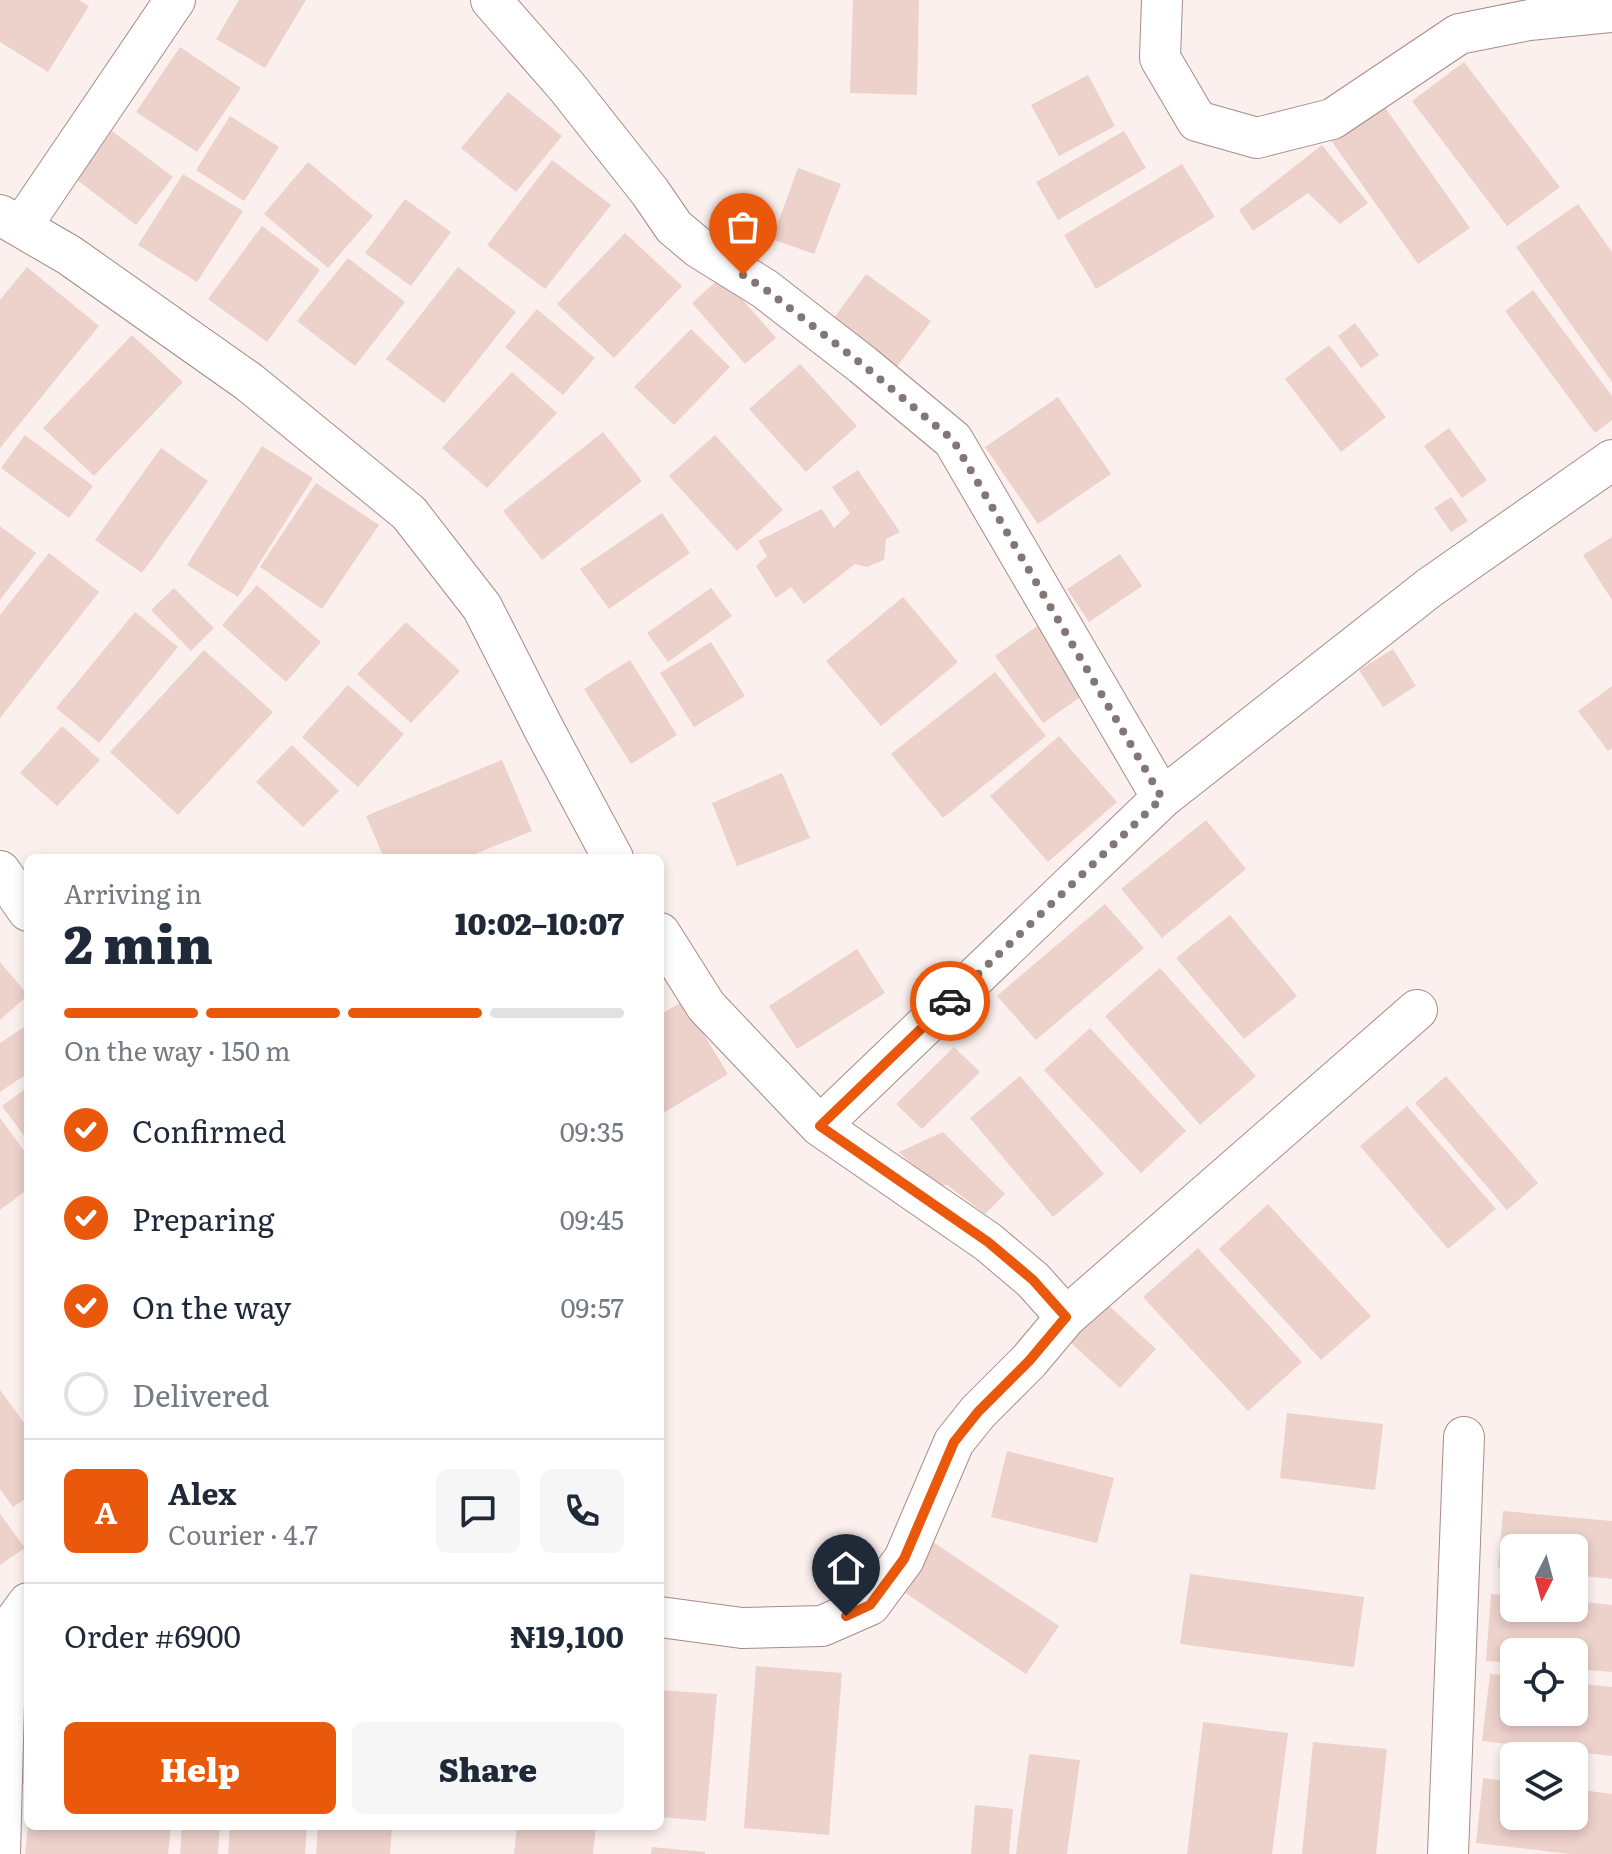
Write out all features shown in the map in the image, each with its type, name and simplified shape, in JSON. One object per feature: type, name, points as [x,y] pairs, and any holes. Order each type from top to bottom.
[{"type":"street","points":[[175,0],[10,221],[69,255],[249,382],[409,513],[482,607],[611,854]]},
{"type":"street","points":[[491,0],[567,87],[674,227],[699,248],[765,289],[953,440],[1162,798]]},
{"type":"street","points":[[1162,0],[1160,58],[1197,121],[1257,138],[1332,119],[1459,34],[1529,20],[1612,12]]},
{"type":"street","points":[[820,1126],[1162,798],[1429,588],[1612,460]]},
{"type":"street","points":[[0,871],[24,905]]},
{"type":"street","points":[[664,939],[706,1006],[820,1126],[988,1242],[1033,1280],[1066,1317]]},
{"type":"street","points":[[664,1618],[742,1628],[822,1626],[870,1605],[904,1559],[954,1442],[978,1412],[1029,1361],[1066,1317],[1417,1010]]},
{"type":"street","points":[[1448,1854],[1464,1437]]},
{"type":"street","points":[[0,1854],[5,1665],[12,1625],[24,1608]]},
{"type":"building","points":[[0,0],[79,0],[89,6],[48,72],[0,42]]},
{"type":"building","points":[[239,0],[306,0],[265,68],[216,39]]},
{"type":"building","points":[[853,0],[919,0],[917,95],[850,93]]},
{"type":"building","points":[[180,47],[241,88],[197,152],[136,112]]},
{"type":"building","points":[[1464,62],[1560,187],[1507,226],[1412,101]]},
{"type":"building","points":[[1088,75],[1115,126],[1059,156],[1031,105]]},
{"type":"building","points":[[508,92],[562,136],[516,192],[461,148]]},
{"type":"building","points":[[1382,103],[1470,228],[1418,264],[1330,139]]},
{"type":"building","points":[[230,116],[279,147],[244,201],[196,170]]},
{"type":"building","points":[[112,131],[173,177],[136,225],[76,179]]},
{"type":"building","points":[[1124,131],[1146,168],[1058,220],[1036,182]]},
{"type":"building","points":[[1322,145],[1368,203],[1340,224],[1308,193],[1253,231],[1239,210]]},
{"type":"building","points":[[552,160],[611,205],[545,289],[487,245]]},
{"type":"building","points":[[308,162],[373,216],[328,268],[264,214]]},
{"type":"building","points":[[1182,164],[1215,217],[1096,289],[1064,235]]},
{"type":"building","points":[[798,168],[841,184],[814,254],[772,239]]},
{"type":"building","points":[[183,174],[243,211],[197,282],[138,245]]},
{"type":"building","points":[[405,199],[451,232],[411,286],[365,253]]},
{"type":"building","points":[[1578,204],[1612,252],[1612,382],[1516,247]]},
{"type":"building","points":[[262,226],[320,270],[267,342],[208,299]]},
{"type":"building","points":[[625,233],[682,286],[614,358],[557,304]]},
{"type":"building","points":[[348,258],[405,302],[355,366],[297,321]]},
{"type":"building","points":[[27,267],[99,326],[0,448],[0,300]]},
{"type":"building","points":[[458,267],[516,312],[444,403],[386,359]]},
{"type":"building","points":[[866,274],[931,321],[890,376],[826,329]]},
{"type":"building","points":[[722,276],[776,338],[745,364],[692,303]]},
{"type":"building","points":[[1533,290],[1612,396],[1612,420],[1595,433],[1505,311]]},
{"type":"building","points":[[537,309],[595,358],[563,395],[505,347]]},
{"type":"building","points":[[1355,323],[1379,355],[1361,368],[1338,336]]},
{"type":"building","points":[[691,329],[730,367],[674,425],[634,387]]},
{"type":"building","points":[[132,335],[183,382],[94,476],[43,428]]},
{"type":"building","points":[[1329,345],[1386,417],[1341,452],[1285,379]]},
{"type":"building","points":[[800,364],[857,426],[806,472],[749,409]]},
{"type":"building","points":[[512,372],[557,413],[487,488],[442,448]]},
{"type":"building","points":[[1058,397],[1111,474],[1038,524],[985,447]]},
{"type":"building","points":[[1449,428],[1487,480],[1462,498],[1424,446]]},
{"type":"building","points":[[603,432],[642,481],[542,560],[503,511]]},
{"type":"building","points":[[25,435],[93,486],[69,518],[1,468]]},
{"type":"building","points":[[715,435],[783,510],[737,551],[669,476]]},
{"type":"building","points":[[262,446],[313,478],[238,597],[187,565]]},
{"type":"building","points":[[161,448],[208,481],[142,573],[95,540]]},
{"type":"building","points":[[858,470],[900,532],[886,539],[884,560],[867,567],[855,564],[804,604],[791,587],[776,598],[756,566],[767,556],[758,541],[822,509],[834,528],[850,513],[832,487]]},
{"type":"building","points":[[316,483],[379,525],[322,609],[260,567]]},
{"type":"building","points":[[1451,497],[1468,521],[1451,532],[1434,508]]},
{"type":"building","points":[[662,513],[690,553],[609,609],[580,569]]},
{"type":"building","points":[[0,526],[36,553],[0,600]]},
{"type":"building","points":[[1612,537],[1612,600],[1583,555]]},
{"type":"building","points":[[49,553],[99,592],[0,718],[0,615]]},
{"type":"building","points":[[1120,554],[1142,586],[1089,622],[1067,589]]},
{"type":"building","points":[[257,585],[321,642],[286,682],[222,625]]},
{"type":"building","points":[[174,588],[214,628],[191,651],[151,610]]},
{"type":"building","points":[[711,588],[732,616],[668,662],[647,633]]},
{"type":"building","points":[[903,597],[958,662],[881,726],[826,661]]},
{"type":"building","points":[[135,612],[178,647],[99,743],[56,708]]},
{"type":"building","points":[[406,622],[460,671],[411,723],[357,674]]},
{"type":"building","points":[[1040,624],[1089,691],[1043,723],[995,656]]},
{"type":"building","points":[[711,642],[745,696],[694,727],[660,673]]},
{"type":"building","points":[[1393,649],[1416,686],[1383,707],[1359,670]]},
{"type":"building","points":[[204,650],[273,712],[178,815],[110,752]]},
{"type":"building","points":[[630,660],[677,735],[631,764],[584,689]]},
{"type":"building","points":[[995,672],[1046,736],[943,818],[891,754]]},
{"type":"building","points":[[348,685],[404,734],[358,787],[302,737]]},
{"type":"building","points":[[1612,686],[1612,748],[1608,751],[1578,711]]},
{"type":"building","points":[[62,726],[100,760],[57,806],[20,773]]},
{"type":"building","points":[[1059,736],[1117,802],[1048,862],[990,796]]},
{"type":"building","points":[[292,745],[339,791],[303,827],[256,782]]},
{"type":"building","points":[[502,760],[532,831],[475,854],[382,854],[366,816]]},
{"type":"building","points":[[782,773],[810,838],[737,866],[712,803]]},
{"type":"building","points":[[1206,820],[1246,869],[1162,938],[1121,889]]},
{"type":"building","points":[[1105,904],[1144,948],[1036,1040],[997,996]]},
{"type":"building","points":[[1230,915],[1297,996],[1244,1039],[1176,958]]},
{"type":"building","points":[[857,949],[885,993],[797,1049],[769,1006]]},
{"type":"building","points":[[0,962],[24,990],[24,999],[0,1020]]},
{"type":"building","points":[[1160,968],[1256,1076],[1200,1125],[1105,1016]]},
{"type":"building","points":[[683,1001],[728,1074],[664,1113],[664,1013]]},
{"type":"building","points":[[24,1027],[24,1076],[0,1092],[0,1043]]},
{"type":"building","points":[[1090,1028],[1186,1131],[1141,1173],[1044,1070]]},
{"type":"building","points":[[954,1047],[980,1072],[922,1129],[896,1104]]},
{"type":"building","points":[[1020,1076],[1104,1174],[1053,1217],[970,1118]]},
{"type":"building","points":[[1446,1076],[1538,1183],[1507,1210],[1415,1103]]},
{"type":"building","points":[[24,1090],[24,1136],[2,1106]]},
{"type":"building","points":[[1407,1106],[1496,1209],[1448,1249],[1360,1146]]},
{"type":"building","points":[[0,1118],[24,1151],[24,1192],[0,1210]]},
{"type":"building","points":[[943,1132],[1005,1194],[985,1214],[947,1185],[936,1187],[899,1152]]},
{"type":"building","points":[[1268,1204],[1371,1316],[1321,1360],[1219,1249]]},
{"type":"building","points":[[1198,1248],[1302,1362],[1248,1411],[1143,1297]]},
{"type":"building","points":[[1104,1301],[1156,1349],[1120,1388],[1068,1340]]},
{"type":"building","points":[[0,1390],[24,1423],[24,1500],[13,1507],[0,1489]]},
{"type":"building","points":[[1287,1413],[1383,1424],[1375,1490],[1280,1478]]},
{"type":"building","points":[[1007,1451],[1114,1478],[1097,1543],[991,1517]]},
{"type":"building","points":[[1503,1511],[1612,1521],[1612,1579],[1588,1576],[1588,1534],[1501,1534]]},
{"type":"building","points":[[0,1514],[24,1549],[0,1565]]},
{"type":"building","points":[[930,1540],[1059,1626],[1026,1674],[898,1588]]},
{"type":"building","points":[[1190,1574],[1364,1597],[1354,1667],[1180,1644]]},
{"type":"building","points":[[1491,1594],[1500,1595],[1500,1622],[1588,1622],[1588,1602],[1612,1605],[1612,1672],[1588,1670],[1588,1638],[1500,1638],[1500,1662],[1486,1661]]},
{"type":"building","points":[[19,1656],[24,1656],[24,1784],[10,1783]]},
{"type":"building","points":[[756,1666],[842,1673],[829,1835],[744,1828]]},
{"type":"building","points":[[1490,1674],[1500,1675],[1500,1726],[1588,1726],[1588,1684],[1612,1687],[1612,1756],[1588,1753],[1588,1742],[1482,1741]]},
{"type":"building","points":[[664,1690],[717,1694],[706,1821],[664,1817]]},
{"type":"building","points":[[1203,1722],[1288,1733],[1272,1854],[1187,1854]]},
{"type":"building","points":[[1313,1742],[1387,1749],[1376,1854],[1302,1854]]},
{"type":"building","points":[[1029,1754],[1080,1760],[1067,1854],[1016,1854]]},
{"type":"building","points":[[1483,1778],[1500,1780],[1500,1830],[1588,1830],[1588,1791],[1612,1794],[1612,1854],[1570,1854],[1476,1843]]},
{"type":"building","points":[[975,1805],[1013,1809],[1009,1854],[971,1854]]},
{"type":"building","points":[[28,1830],[171,1830],[168,1854],[25,1854]]},
{"type":"building","points":[[182,1830],[220,1830],[218,1854],[180,1854]]},
{"type":"building","points":[[230,1830],[307,1830],[305,1854],[228,1854]]},
{"type":"building","points":[[318,1830],[392,1830],[390,1854],[316,1854]]},
{"type":"building","points":[[517,1830],[596,1830],[593,1854],[514,1854]]},
{"type":"building","points":[[652,1847],[705,1852],[705,1854],[651,1854]]},
{"type":"way so far","points":[[743,275],[863,365],[953,440],[1162,798],[950,1001]]},
{"type":"route","points":[[846,1616],[870,1605],[904,1559],[954,1442],[1066,1317],[1033,1280],[988,1242],[820,1126],[950,1001]]}]
